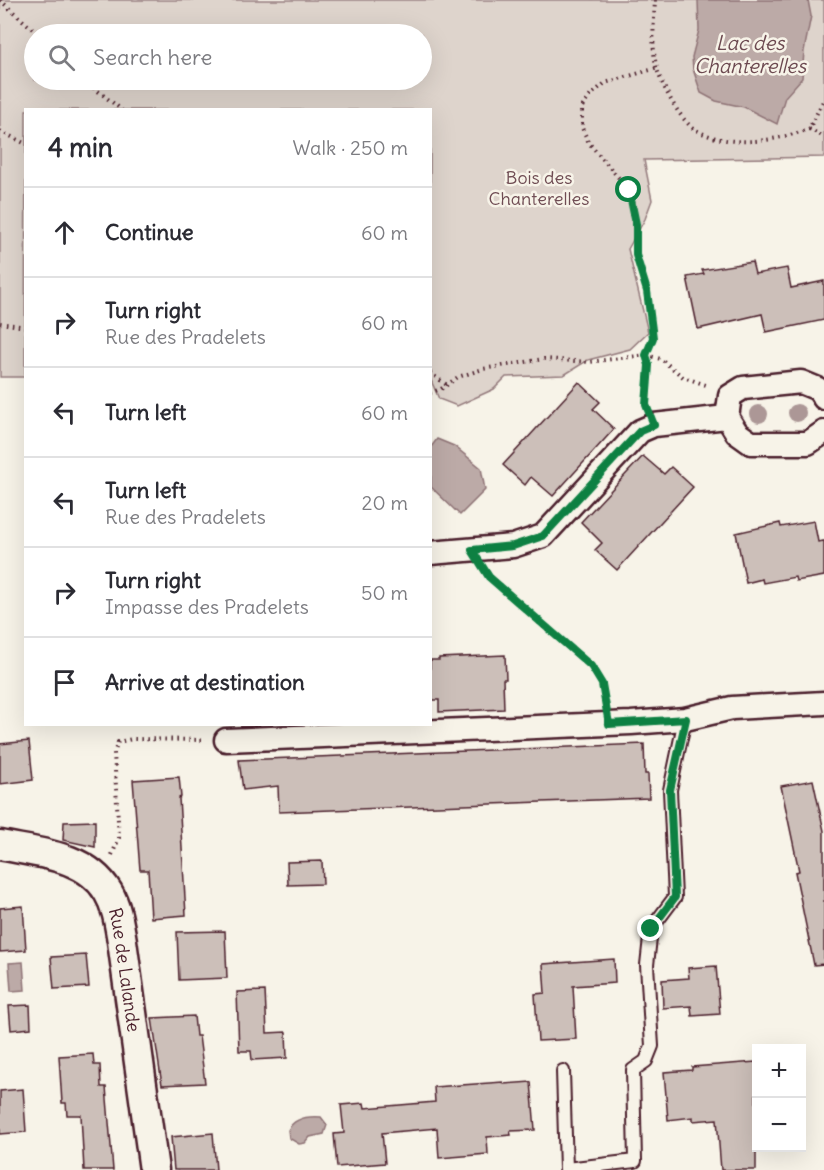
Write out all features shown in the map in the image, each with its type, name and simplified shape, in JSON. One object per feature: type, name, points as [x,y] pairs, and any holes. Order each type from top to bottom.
[{"type":"street","points":[[432,553],[513,546],[543,536],[640,431],[654,425],[729,407],[743,388],[801,382],[818,389],[824,398]]},
{"type":"street","points":[[729,407],[737,433],[751,443],[808,444],[824,432]]},
{"type":"street","points":[[226,741],[313,731],[609,724],[686,719],[732,708],[824,703]]},
{"type":"street","name":"Rue de Lalande","points":[[0,845],[70,861],[86,868],[109,893],[117,912],[122,941],[154,1170]]},
{"type":"lane","points":[[563,1071],[566,1169],[635,1166],[633,1070],[645,1061],[652,1046],[647,965],[651,929],[675,897],[670,790],[686,719]]},
{"type":"path","points":[[0,0],[27,24]]},
{"type":"path","points":[[655,0],[653,37],[657,68],[667,96],[695,130],[729,140],[757,141],[785,137],[809,129],[824,99]]},
{"type":"path","points":[[654,425],[646,405],[649,365],[646,355],[653,338],[647,291],[636,255],[636,224],[629,190],[589,143],[582,128],[582,107],[591,95],[605,83],[657,68]]},
{"type":"path","points":[[97,90],[119,108]]},
{"type":"path","points":[[809,129],[824,137]]},
{"type":"path","points":[[0,131],[24,143]]},
{"type":"path","points":[[0,323],[24,327]]},
{"type":"path","points":[[432,392],[458,377],[483,369],[544,359],[589,362],[646,355],[661,359],[683,376],[704,384],[729,407]]},
{"type":"path","points":[[432,374],[447,385]]},
{"type":"path","points":[[472,550],[489,577],[591,666],[602,684],[609,724]]},
{"type":"path","points":[[99,880],[119,838],[114,753],[118,742],[132,739],[226,741]]},
{"type":"green space","name":"Bois des Chanterelles","points":[[0,0],[824,0],[824,157],[644,160],[652,200],[645,219],[628,249],[648,332],[630,349],[588,360],[564,375],[506,377],[494,389],[457,406],[439,399],[432,383],[432,108],[24,108],[24,377],[0,377]]},
{"type":"water","name":"Lac des Chanterelles","points":[[698,0],[808,0],[811,16],[804,51],[802,78],[785,97],[777,124],[744,107],[716,101],[701,93],[693,69],[692,57],[699,30]]},
{"type":"water","points":[[437,439],[454,446],[481,468],[485,490],[460,515],[432,488],[432,446]]},
{"type":"water","points":[[23,962],[25,990],[11,991],[9,963]]},
{"type":"water","points":[[321,1117],[327,1125],[324,1134],[310,1137],[305,1143],[299,1144],[289,1138],[288,1130],[298,1120]]},
{"type":"building","points":[[752,262],[755,274],[787,268],[791,288],[824,281],[824,320],[766,332],[762,314],[698,329],[687,277],[704,274],[702,270]]},
{"type":"building","points":[[579,382],[600,402],[593,409],[614,429],[553,496],[531,477],[525,485],[503,465]]},
{"type":"building","points":[[643,456],[664,474],[671,467],[693,487],[617,570],[595,550],[602,543],[581,522]]},
{"type":"building","points":[[814,521],[818,542],[824,541],[824,576],[796,581],[795,577],[763,583],[762,579],[746,583],[736,533],[780,523],[781,527]]},
{"type":"building","points":[[505,655],[504,709],[439,712],[439,700],[432,700],[432,660],[439,660],[439,658]]},
{"type":"building","points":[[29,741],[33,780],[0,784],[0,744]]},
{"type":"building","points":[[644,744],[649,798],[279,812],[278,786],[243,790],[239,760]]},
{"type":"building","points":[[179,777],[186,915],[151,918],[148,870],[140,870],[133,780]]},
{"type":"building","points":[[813,780],[824,831],[824,964],[814,965],[795,872],[799,871],[781,786]]},
{"type":"building","points":[[95,821],[95,847],[63,840],[64,822]]},
{"type":"building","points":[[322,861],[323,884],[288,885],[287,862]]},
{"type":"building","points":[[23,906],[26,950],[0,952],[0,908]]},
{"type":"building","points":[[225,931],[227,978],[179,980],[177,932]]},
{"type":"building","points":[[86,955],[89,987],[54,989],[51,957]]},
{"type":"building","points":[[614,959],[615,983],[573,986],[576,1039],[538,1041],[535,994],[545,993],[543,964]]},
{"type":"building","points":[[716,966],[720,1014],[692,1016],[691,1006],[663,1008],[662,980],[689,978],[688,968]]},
{"type":"building","points":[[265,991],[267,1033],[286,1032],[287,1058],[252,1060],[251,1051],[239,1051],[237,992]]},
{"type":"building","points":[[30,1005],[31,1028],[11,1030],[9,1006]]},
{"type":"building","points":[[194,1016],[205,1083],[162,1085],[152,1018]]},
{"type":"building","points":[[93,1054],[94,1065],[100,1065],[101,1087],[106,1087],[113,1170],[84,1170],[81,1115],[67,1115],[66,1103],[62,1103],[59,1056]]},
{"type":"building","points":[[752,1062],[752,1152],[756,1152],[756,1170],[721,1170],[717,1119],[693,1121],[693,1117],[668,1120],[664,1072],[692,1070],[692,1067]]},
{"type":"building","points":[[503,1082],[504,1084],[531,1082],[535,1130],[510,1131],[511,1135],[487,1137],[488,1154],[439,1158],[437,1128],[382,1133],[385,1163],[337,1167],[334,1134],[344,1133],[341,1105],[364,1103],[365,1108],[435,1102],[434,1087]]},
{"type":"building","points":[[23,1089],[26,1132],[0,1134],[0,1091]]},
{"type":"building","points":[[213,1133],[216,1170],[174,1170],[171,1137]]},
{"type":"route","points":[[629,190],[636,224],[636,255],[647,291],[653,338],[646,355],[649,365],[646,405],[654,425],[640,431],[543,536],[513,546],[472,550],[489,577],[591,666],[602,684],[609,724],[686,719],[670,790],[675,897],[651,929]]}]
